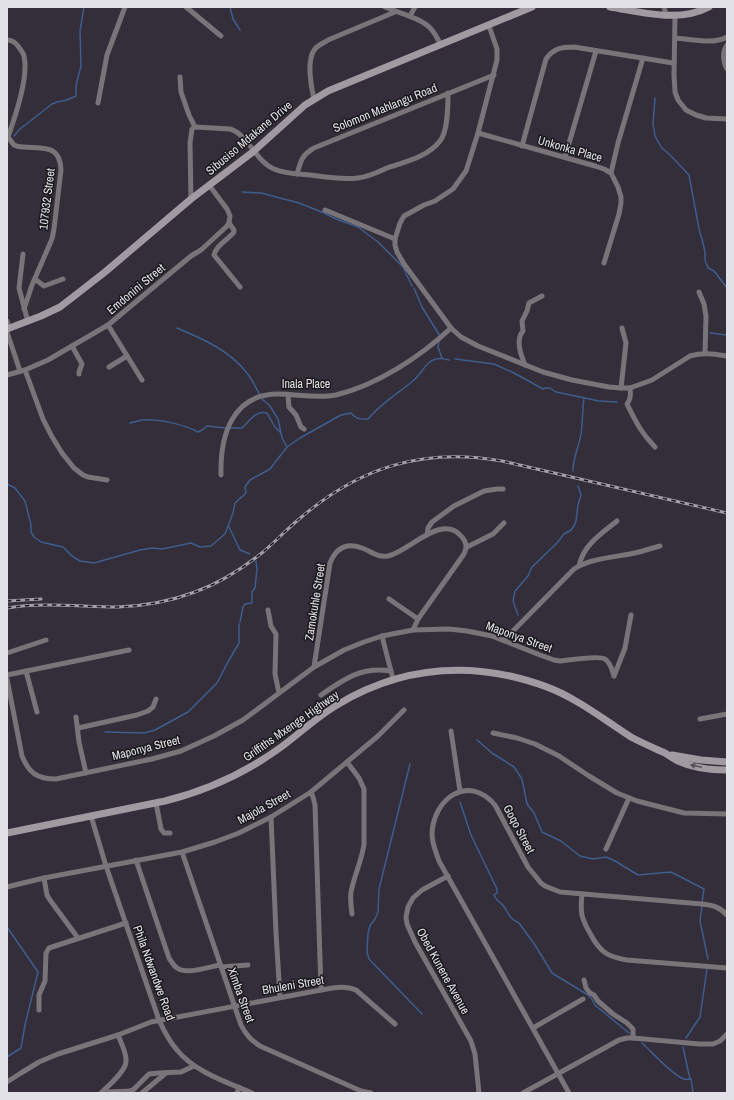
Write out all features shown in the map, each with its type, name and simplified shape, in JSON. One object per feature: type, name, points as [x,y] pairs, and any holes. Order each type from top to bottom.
[{"type":"street","points":[[98,103],[107,55],[125,7]]},
{"type":"street","points":[[186,7],[221,36]]},
{"type":"street","points":[[410,16],[415,7]]},
{"type":"street","name":"Sibusiso Mdakane Drive","points":[[8,330],[28,322],[73,298],[191,199],[314,99],[532,7]]},
{"type":"street","points":[[610,7],[666,16],[692,14],[709,7]]},
{"type":"street","points":[[664,7],[666,16]]},
{"type":"street","points":[[388,8],[410,16],[430,27],[441,45]]},
{"type":"street","points":[[314,99],[310,78],[313,50],[328,40],[396,12]]},
{"type":"street","points":[[675,16],[673,63],[676,95],[678,100],[686,110],[692,114],[701,117],[727,119]]},
{"type":"street","points":[[489,26],[497,49],[497,60],[478,133],[466,171],[453,189],[441,197],[404,216],[397,229],[395,239],[397,252],[404,264],[451,328],[461,337],[478,346],[543,372],[572,380],[609,387],[630,388],[652,380],[690,356],[705,353],[727,356]]},
{"type":"street","points":[[675,38],[712,41],[727,38]]},
{"type":"street","name":"107932 Street","points":[[7,40],[14,42],[23,52],[25,66],[18,107],[8,137],[14,145],[45,148],[50,150],[58,156],[61,164],[53,234],[24,308]]},
{"type":"street","points":[[727,45],[724,50],[724,63],[727,69]]},
{"type":"street","points":[[522,146],[546,60],[551,52],[564,47],[673,63]]},
{"type":"street","points":[[566,158],[596,51]]},
{"type":"street","points":[[611,173],[618,143],[643,58]]},
{"type":"street","name":"Solomon Mahlangu Road","points":[[297,174],[304,155],[314,148],[494,75]]},
{"type":"street","points":[[180,77],[181,92],[195,127]]},
{"type":"street","points":[[195,127],[234,130],[267,165],[277,170],[297,174],[361,178],[424,154],[436,146],[442,138],[446,122],[448,93]]},
{"type":"street","points":[[191,199],[190,143],[192,129],[195,127]]},
{"type":"street","name":"Unkonka Place","points":[[478,133],[600,168],[611,173],[620,192],[621,203],[604,263]]},
{"type":"street","points":[[209,185],[227,209],[230,216],[229,223],[234,230],[234,232],[218,247],[214,255],[240,288]]},
{"type":"street","points":[[325,210],[395,239]]},
{"type":"street","name":"Emdonini Street","points":[[7,375],[39,364],[108,325],[191,256],[201,250],[229,223]]},
{"type":"street","points":[[23,254],[19,288],[28,322]]},
{"type":"street","points":[[35,279],[41,285],[46,286],[63,279]]},
{"type":"street","points":[[699,292],[704,304],[706,316],[705,353]]},
{"type":"street","points":[[525,365],[519,340],[520,334],[523,331],[522,321],[529,303],[542,296]]},
{"type":"street","points":[[7,321],[8,330],[22,370],[42,419],[62,453],[74,468],[83,475],[107,480]]},
{"type":"street","points":[[108,325],[142,380]]},
{"type":"street","name":"Inala Place","points":[[222,475],[222,450],[230,422],[245,403],[268,394],[331,396],[363,386],[392,372],[436,342],[451,328]]},
{"type":"street","points":[[621,388],[626,343],[622,328]]},
{"type":"street","points":[[72,346],[82,364],[79,374]]},
{"type":"street","points":[[109,367],[127,356]]},
{"type":"street","points":[[630,388],[630,400],[627,404],[639,429],[646,439],[655,447]]},
{"type":"street","points":[[288,395],[289,407],[296,415],[301,428],[304,429]]},
{"type":"street","points":[[427,535],[428,528],[432,522],[454,506],[484,491],[503,489]]},
{"type":"street","points":[[579,566],[581,556],[586,548],[617,521]]},
{"type":"street","points":[[413,630],[418,619],[464,554],[467,547],[493,534],[504,523]]},
{"type":"street","name":"Zamokuhle Street","points":[[314,667],[330,563],[340,549],[348,545],[363,548],[374,554],[386,556],[396,553],[439,529],[448,528],[453,529],[462,537],[467,547]]},
{"type":"street","points":[[504,640],[574,569],[599,560],[635,553],[660,546]]},
{"type":"street","points":[[389,599],[418,619]]},
{"type":"street","points":[[268,610],[271,626],[276,634],[275,674],[279,693]]},
{"type":"street","name":"Maponya Street","points":[[7,679],[22,756],[33,774],[43,778],[56,779],[152,759],[181,751],[214,736],[243,720],[314,667],[344,650],[382,636],[413,630],[450,629],[492,636],[540,656],[560,661],[602,658],[609,662],[614,676],[625,648],[630,615]]},
{"type":"street","points":[[382,636],[393,679]]},
{"type":"street","points":[[7,652],[46,640]]},
{"type":"street","points":[[7,675],[129,650]]},
{"type":"street","points":[[321,695],[340,682],[362,672],[376,670],[391,671]]},
{"type":"street","name":"Griffiths Mxenge Highway","points":[[7,833],[156,803],[190,794],[214,785],[246,771],[277,750],[318,718],[337,705],[361,692],[393,679],[425,672],[455,670],[474,671],[528,680],[573,699],[632,737],[679,761],[689,765],[727,770]]},
{"type":"street","points":[[26,671],[37,712]]},
{"type":"street","points":[[78,728],[148,712],[153,707],[156,699]]},
{"type":"street","name":"Majola Street","points":[[7,888],[44,878],[182,852],[208,845],[228,837],[271,817],[311,792],[378,736],[404,710]]},
{"type":"street","points":[[700,719],[727,714]]},
{"type":"street","points":[[76,717],[79,742],[86,773]]},
{"type":"street","points":[[451,731],[460,791],[447,798],[434,819],[432,835],[433,844],[448,876],[568,1093]]},
{"type":"street","points":[[493,733],[525,740],[535,744],[559,756],[617,793],[646,804],[684,813],[727,814]]},
{"type":"street","name":"Griffiths Mxenge Highway","points":[[667,754],[701,760],[727,762]]},
{"type":"street","points":[[346,762],[364,789],[364,844],[351,893],[350,902],[352,914]]},
{"type":"street","name":"Goqo Street","points":[[460,791],[474,791],[481,793],[491,800],[528,867],[541,883],[552,889],[560,892],[707,904],[718,907],[727,915]]},
{"type":"street","points":[[311,792],[315,804],[321,990]]},
{"type":"street","points":[[606,849],[629,798]]},
{"type":"street","points":[[156,803],[161,829],[164,833],[170,833]]},
{"type":"street","name":"Phila Ndwandwe Road","points":[[90,816],[159,1020],[166,1033],[178,1051],[194,1066],[252,1093]]},
{"type":"street","points":[[271,817],[280,998]]},
{"type":"street","name":"Ximba Street","points":[[182,852],[220,966],[245,1034],[260,1046],[361,1091],[371,1093]]},
{"type":"street","points":[[136,860],[169,958],[176,968],[187,971],[220,966],[248,965]]},
{"type":"street","name":"Obed Kunene Avenue","points":[[448,876],[422,890],[413,898],[408,907],[406,917],[407,924],[415,942],[470,1041],[475,1054],[479,1093]]},
{"type":"street","points":[[44,878],[47,895],[78,938]]},
{"type":"street","points":[[582,894],[581,910],[583,922],[597,946],[607,954],[619,959],[627,960],[727,968]]},
{"type":"street","points":[[39,1010],[39,995],[45,981],[45,956],[49,948],[126,923]]},
{"type":"street","points":[[584,980],[586,988],[598,1002],[633,1029],[633,1038]]},
{"type":"street","name":"Bhuleni Street","points":[[7,1082],[38,1062],[118,1035],[151,1022],[321,990],[342,987],[352,988],[395,1024]]},
{"type":"street","points":[[533,1028],[583,999]]},
{"type":"street","points":[[523,1093],[619,1040],[633,1038],[713,1044],[720,1041],[727,1034]]},
{"type":"street","points":[[108,1091],[122,1071],[126,1062],[125,1051],[118,1035]]},
{"type":"street","points":[[101,1093],[108,1091],[133,1090],[149,1074],[181,1072],[194,1066]]},
{"type":"street","points":[[142,1093],[166,1073]]},
{"type":"street","points":[[236,1093],[239,1087]]},
{"type":"waterway","points":[[14,136],[20,129],[52,104],[76,96],[76,85],[81,66],[80,31],[84,7]]},
{"type":"waterway","points":[[230,7],[233,19],[240,30]]},
{"type":"waterway","points":[[655,98],[653,124],[655,136],[661,147],[689,175],[705,252],[705,260],[708,268],[714,271],[727,288]]},
{"type":"waterway","points":[[242,192],[261,193],[299,203],[358,227],[378,242],[403,267],[412,286]]},
{"type":"waterway","points":[[414,288],[422,307],[440,336]]},
{"type":"waterway","points":[[177,328],[206,341],[232,358],[249,375],[260,395]]},
{"type":"waterway","points":[[710,333],[727,335]]},
{"type":"waterway","points":[[439,341],[438,347],[442,358]]},
{"type":"waterway","points":[[7,484],[15,488],[25,501],[31,525],[31,532],[34,537],[41,542],[63,547],[72,556],[80,561],[94,563],[140,550],[152,548],[162,549],[191,543],[200,547],[211,546],[225,534],[235,503],[246,493],[245,487],[250,480],[270,469],[287,447],[341,415],[351,413],[357,418],[368,419],[384,403],[414,380],[431,361],[435,359],[449,360]]},
{"type":"waterway","points":[[455,359],[494,364],[543,389],[550,388],[556,392],[599,401],[617,402]]},
{"type":"waterway","points":[[262,399],[270,406],[278,419],[282,438],[287,447]]},
{"type":"waterway","points":[[573,471],[581,434],[584,399]]},
{"type":"waterway","points":[[230,428],[242,428],[259,413],[267,413],[275,427],[281,433]]},
{"type":"waterway","points":[[130,423],[142,420],[163,421],[178,424],[198,432],[207,426],[226,428]]},
{"type":"waterway","points":[[518,615],[513,601],[515,591],[528,576],[532,567],[557,543],[564,534],[571,530],[574,526],[581,495],[578,486]]},
{"type":"waterway","points":[[229,527],[240,550],[250,554]]},
{"type":"waterway","points":[[240,622],[243,607],[245,604],[252,603],[252,592],[255,588],[257,569],[256,561]]},
{"type":"waterway","points":[[105,732],[144,733],[155,730],[188,712],[217,683],[239,643],[239,624]]},
{"type":"waterway","points":[[477,740],[492,753],[514,767],[522,779],[527,804],[534,813],[542,832],[561,841],[580,856],[593,859],[606,857],[638,875],[671,872],[704,889],[702,902]]},
{"type":"waterway","points":[[410,764],[379,889],[378,912],[370,926],[368,933],[367,952],[369,959],[422,1014]]},
{"type":"waterway","points":[[460,802],[471,835],[497,889],[497,893],[494,895],[496,899],[504,906],[512,919],[519,923],[535,945],[552,973],[588,995],[595,1005],[629,1033]]},
{"type":"waterway","points":[[702,906],[700,921],[708,959]]},
{"type":"waterway","points":[[7,927],[38,972],[21,1048],[7,1057]]},
{"type":"waterway","points":[[686,1038],[700,1017],[707,969]]},
{"type":"waterway","points":[[642,1043],[679,1077],[691,1079],[693,1093]]},
{"type":"waterway","points":[[683,1047],[690,1079]]},
{"type":"railway","points":[[7,608],[35,605],[118,607],[148,604],[195,592],[222,580],[247,564],[298,520],[344,486],[393,465],[419,460],[445,457],[473,457],[502,461],[727,513]]},
{"type":"railway","points":[[7,601],[41,599]]}]
